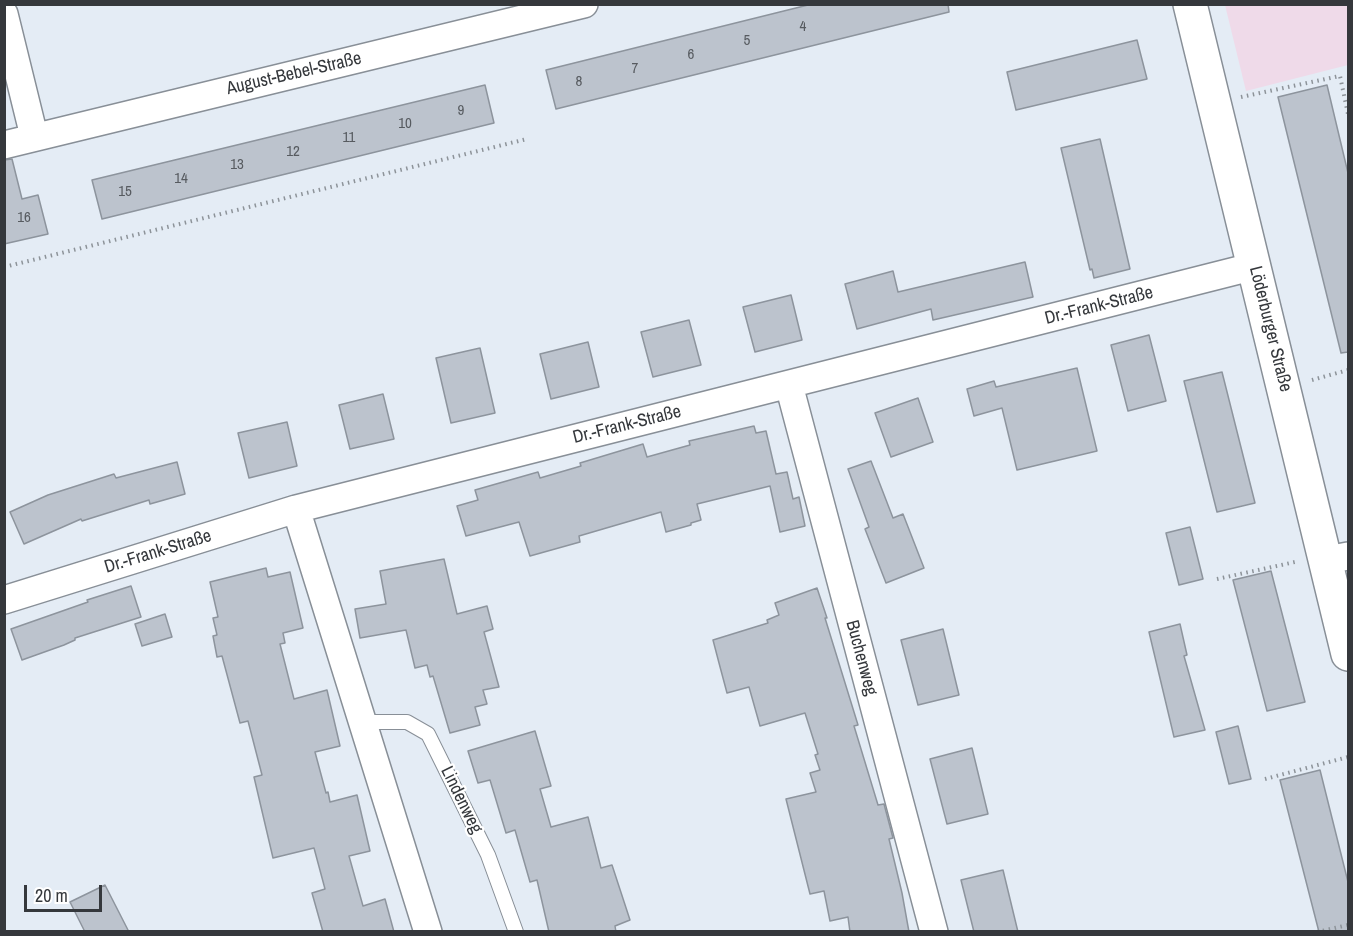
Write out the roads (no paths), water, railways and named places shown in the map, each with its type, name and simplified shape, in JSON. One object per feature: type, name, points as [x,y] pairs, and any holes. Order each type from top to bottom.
[{"type":"street","name":"August-Bebel-Straße","points":[[4,145],[584,4]]},
{"type":"street","name":"Löderburger Straße","points":[[1190,4],[1285,388],[1338,558],[1348,654]]},
{"type":"street","points":[[4,14],[34,136]]},
{"type":"street","name":"Dr.-Frank-Straße","points":[[4,600],[296,509],[1255,266]]},
{"type":"street","name":"Buchenweg","points":[[789,385],[934,932]]},
{"type":"street","points":[[296,509],[428,932]]},
{"type":"lane","name":"Lindenweg","points":[[363,722],[407,722],[428,734],[488,855],[516,932]]}]
